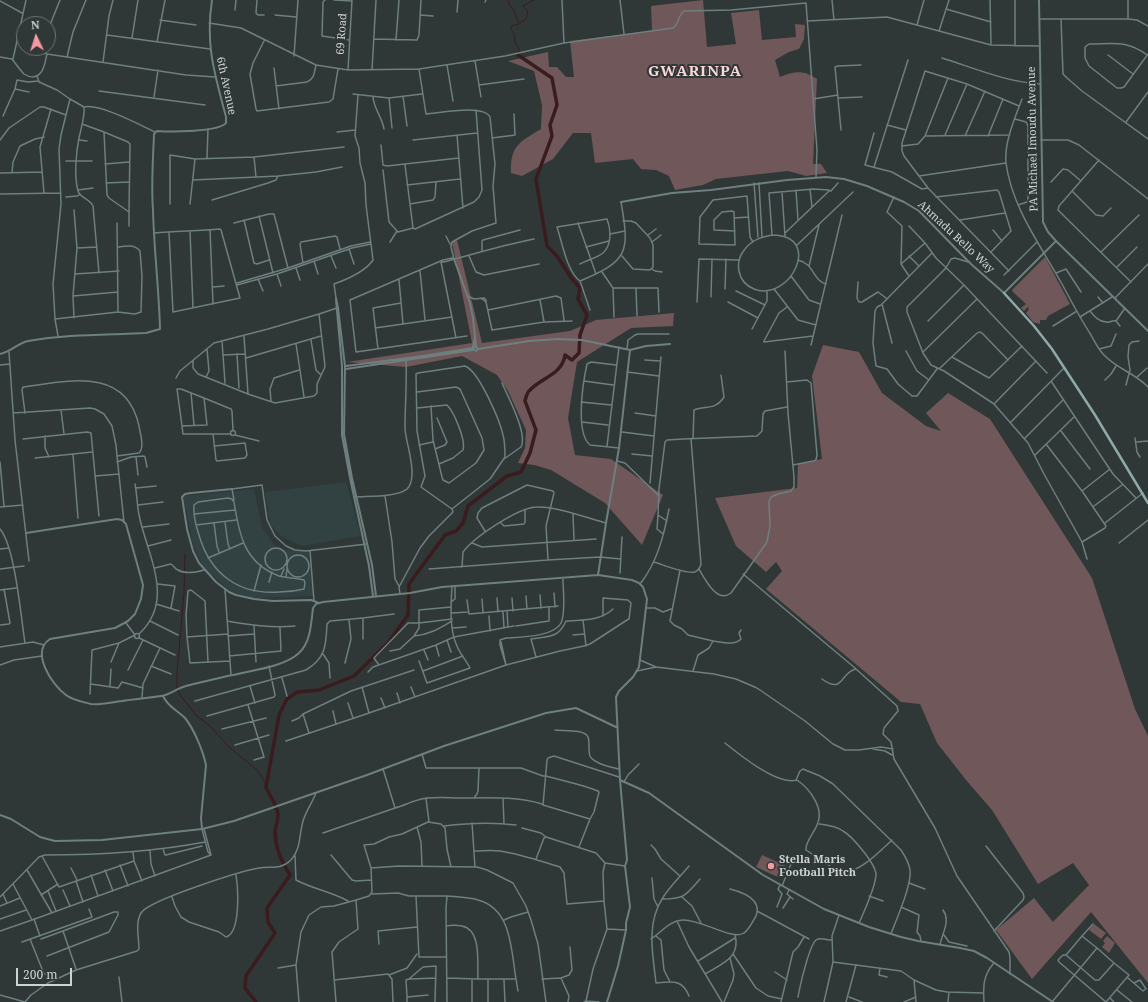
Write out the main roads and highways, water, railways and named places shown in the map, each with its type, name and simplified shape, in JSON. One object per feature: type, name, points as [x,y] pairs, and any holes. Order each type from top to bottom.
[{"type":"main road","name":"Ahmadu Bello Way","points":[[1004,293],[1042,335],[1148,503]]},
{"type":"waterway","points":[[509,0],[508,2],[514,11],[519,24],[511,26],[511,30],[514,33],[515,42],[519,49],[518,55]]},
{"type":"waterway","points":[[520,23],[526,19],[528,12],[523,6],[534,0]]},
{"type":"waterway","points":[[256,1002],[245,988],[246,976],[275,933],[268,922],[267,908],[290,875],[282,860],[275,837],[278,812],[266,787],[279,715],[287,699],[297,692],[319,690],[354,676],[388,643],[408,615],[409,584],[445,535],[456,531],[463,523],[468,506],[507,476],[521,472],[530,453],[536,430],[525,401],[528,392],[556,371],[563,362],[565,355],[572,360],[579,353],[580,335],[587,315],[578,299],[580,288],[572,279],[557,256],[547,246],[536,179],[552,136],[550,125],[557,105],[552,78],[518,55]]},
{"type":"waterway","points":[[185,554],[184,593],[177,687],[180,695],[196,715],[213,729],[229,747],[257,770],[266,784]]},
{"type":"place","name":"Stella Maris Football Pitch","points":[[771,866]]},
{"type":"district","name":"GWARINPA","points":[[695,72]]}]
